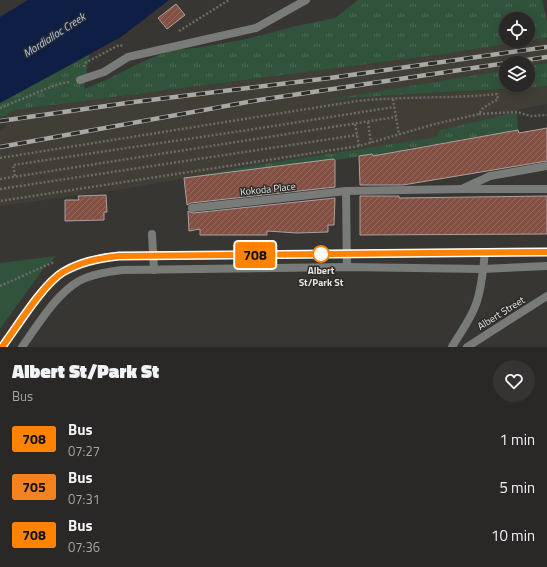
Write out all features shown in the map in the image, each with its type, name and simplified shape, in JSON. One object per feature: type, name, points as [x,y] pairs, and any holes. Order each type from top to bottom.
[{"type":"street","points":[[80,80],[104,72],[128,57],[256,28],[306,0]]},
{"type":"street","name":"Kokoda Place","points":[[462,189],[490,176],[547,166]]},
{"type":"street","name":"Kokoda Place","points":[[192,208],[346,191],[547,189]]},
{"type":"street","points":[[346,191],[347,268]]},
{"type":"street","points":[[152,234],[154,270]]},
{"type":"street","points":[[452,347],[468,322],[476,305],[485,252]]},
{"type":"street","points":[[2,347],[46,288],[61,273],[78,264],[100,258],[119,256],[547,252]]},
{"type":"street","points":[[22,347],[67,290],[80,281],[93,276],[115,271],[347,268],[482,269],[547,266]]},
{"type":"street","name":"Albert Street","points":[[467,347],[547,296]]},
{"type":"path","points":[[178,32],[229,0]]},
{"type":"path","points":[[85,63],[119,45],[127,46]]},
{"type":"path","points":[[0,108],[58,84],[80,80]]},
{"type":"path","points":[[0,158],[357,101],[497,94],[498,99],[483,108],[479,114]]},
{"type":"path","points":[[393,99],[399,135]]},
{"type":"path","points":[[15,176],[13,165],[394,107]]},
{"type":"path","points":[[0,201],[359,146],[435,124],[479,114],[517,112],[532,116],[547,115]]},
{"type":"path","points":[[0,179],[396,117]]},
{"type":"path","points":[[368,122],[371,143]]},
{"type":"path","points":[[355,124],[359,146]]},
{"type":"path","points":[[0,189],[357,136]]},
{"type":"path","points":[[0,286],[51,263],[67,261],[70,268]]},
{"type":"shaded area","points":[[547,38],[547,63],[535,65],[535,56],[499,56],[499,71],[330,100],[371,96],[499,89],[499,92],[535,92],[535,87],[547,86],[547,104],[516,110],[517,112],[441,130],[436,137],[257,165],[124,189],[0,206],[0,131],[6,127],[5,116],[15,110],[437,55],[499,45],[499,48],[535,48],[535,40]]},
{"type":"green space","points":[[358,0],[542,0],[547,22],[547,38],[535,40],[535,12],[499,12],[499,45],[437,55],[15,110],[5,116],[0,117],[0,103],[89,55],[84,89],[104,81],[144,61],[172,50],[196,48],[247,39],[292,27],[335,18]]},
{"type":"green space","points":[[547,63],[547,86],[535,87],[535,65]]},
{"type":"green space","points":[[499,71],[499,89],[377,96],[321,101]]},
{"type":"green space","points":[[517,112],[518,130],[505,132],[506,135],[497,134],[457,140],[457,143],[449,144],[449,142],[409,148],[409,151],[400,151],[373,156],[372,154],[343,159],[184,178],[436,137],[440,130]]},
{"type":"green space","points":[[56,256],[44,268],[0,329],[0,263]]},
{"type":"water","name":"Mordialloc Creek","points":[[28,0],[169,0],[121,37],[0,103],[0,17]]},
{"type":"building","points":[[176,4],[185,15],[167,29],[158,18]]},
{"type":"building","points":[[547,128],[547,161],[403,185],[360,185],[359,156],[372,154],[373,156],[518,130],[519,133]]},
{"type":"building","points":[[333,159],[335,160],[335,187],[191,203],[187,205],[184,178]]},
{"type":"building","points":[[106,195],[107,212],[104,212],[104,220],[65,221],[65,200],[79,200],[78,196]]},
{"type":"building","points":[[360,196],[399,196],[399,198],[547,196],[547,234],[360,235]]},
{"type":"building","points":[[335,198],[334,225],[328,225],[328,232],[297,233],[267,231],[267,235],[200,235],[200,229],[189,231],[188,211],[193,213]]},
{"type":"railway","points":[[0,121],[134,102],[330,78],[547,47]]},
{"type":"railway","points":[[0,147],[259,100],[547,57]]},
{"type":"bus line","name":"708","points":[[2,347],[46,288],[61,273],[78,264],[100,258],[119,256],[547,252]]},
{"type":"place","name":"Albert St/Park St","points":[[321,254]]}]
